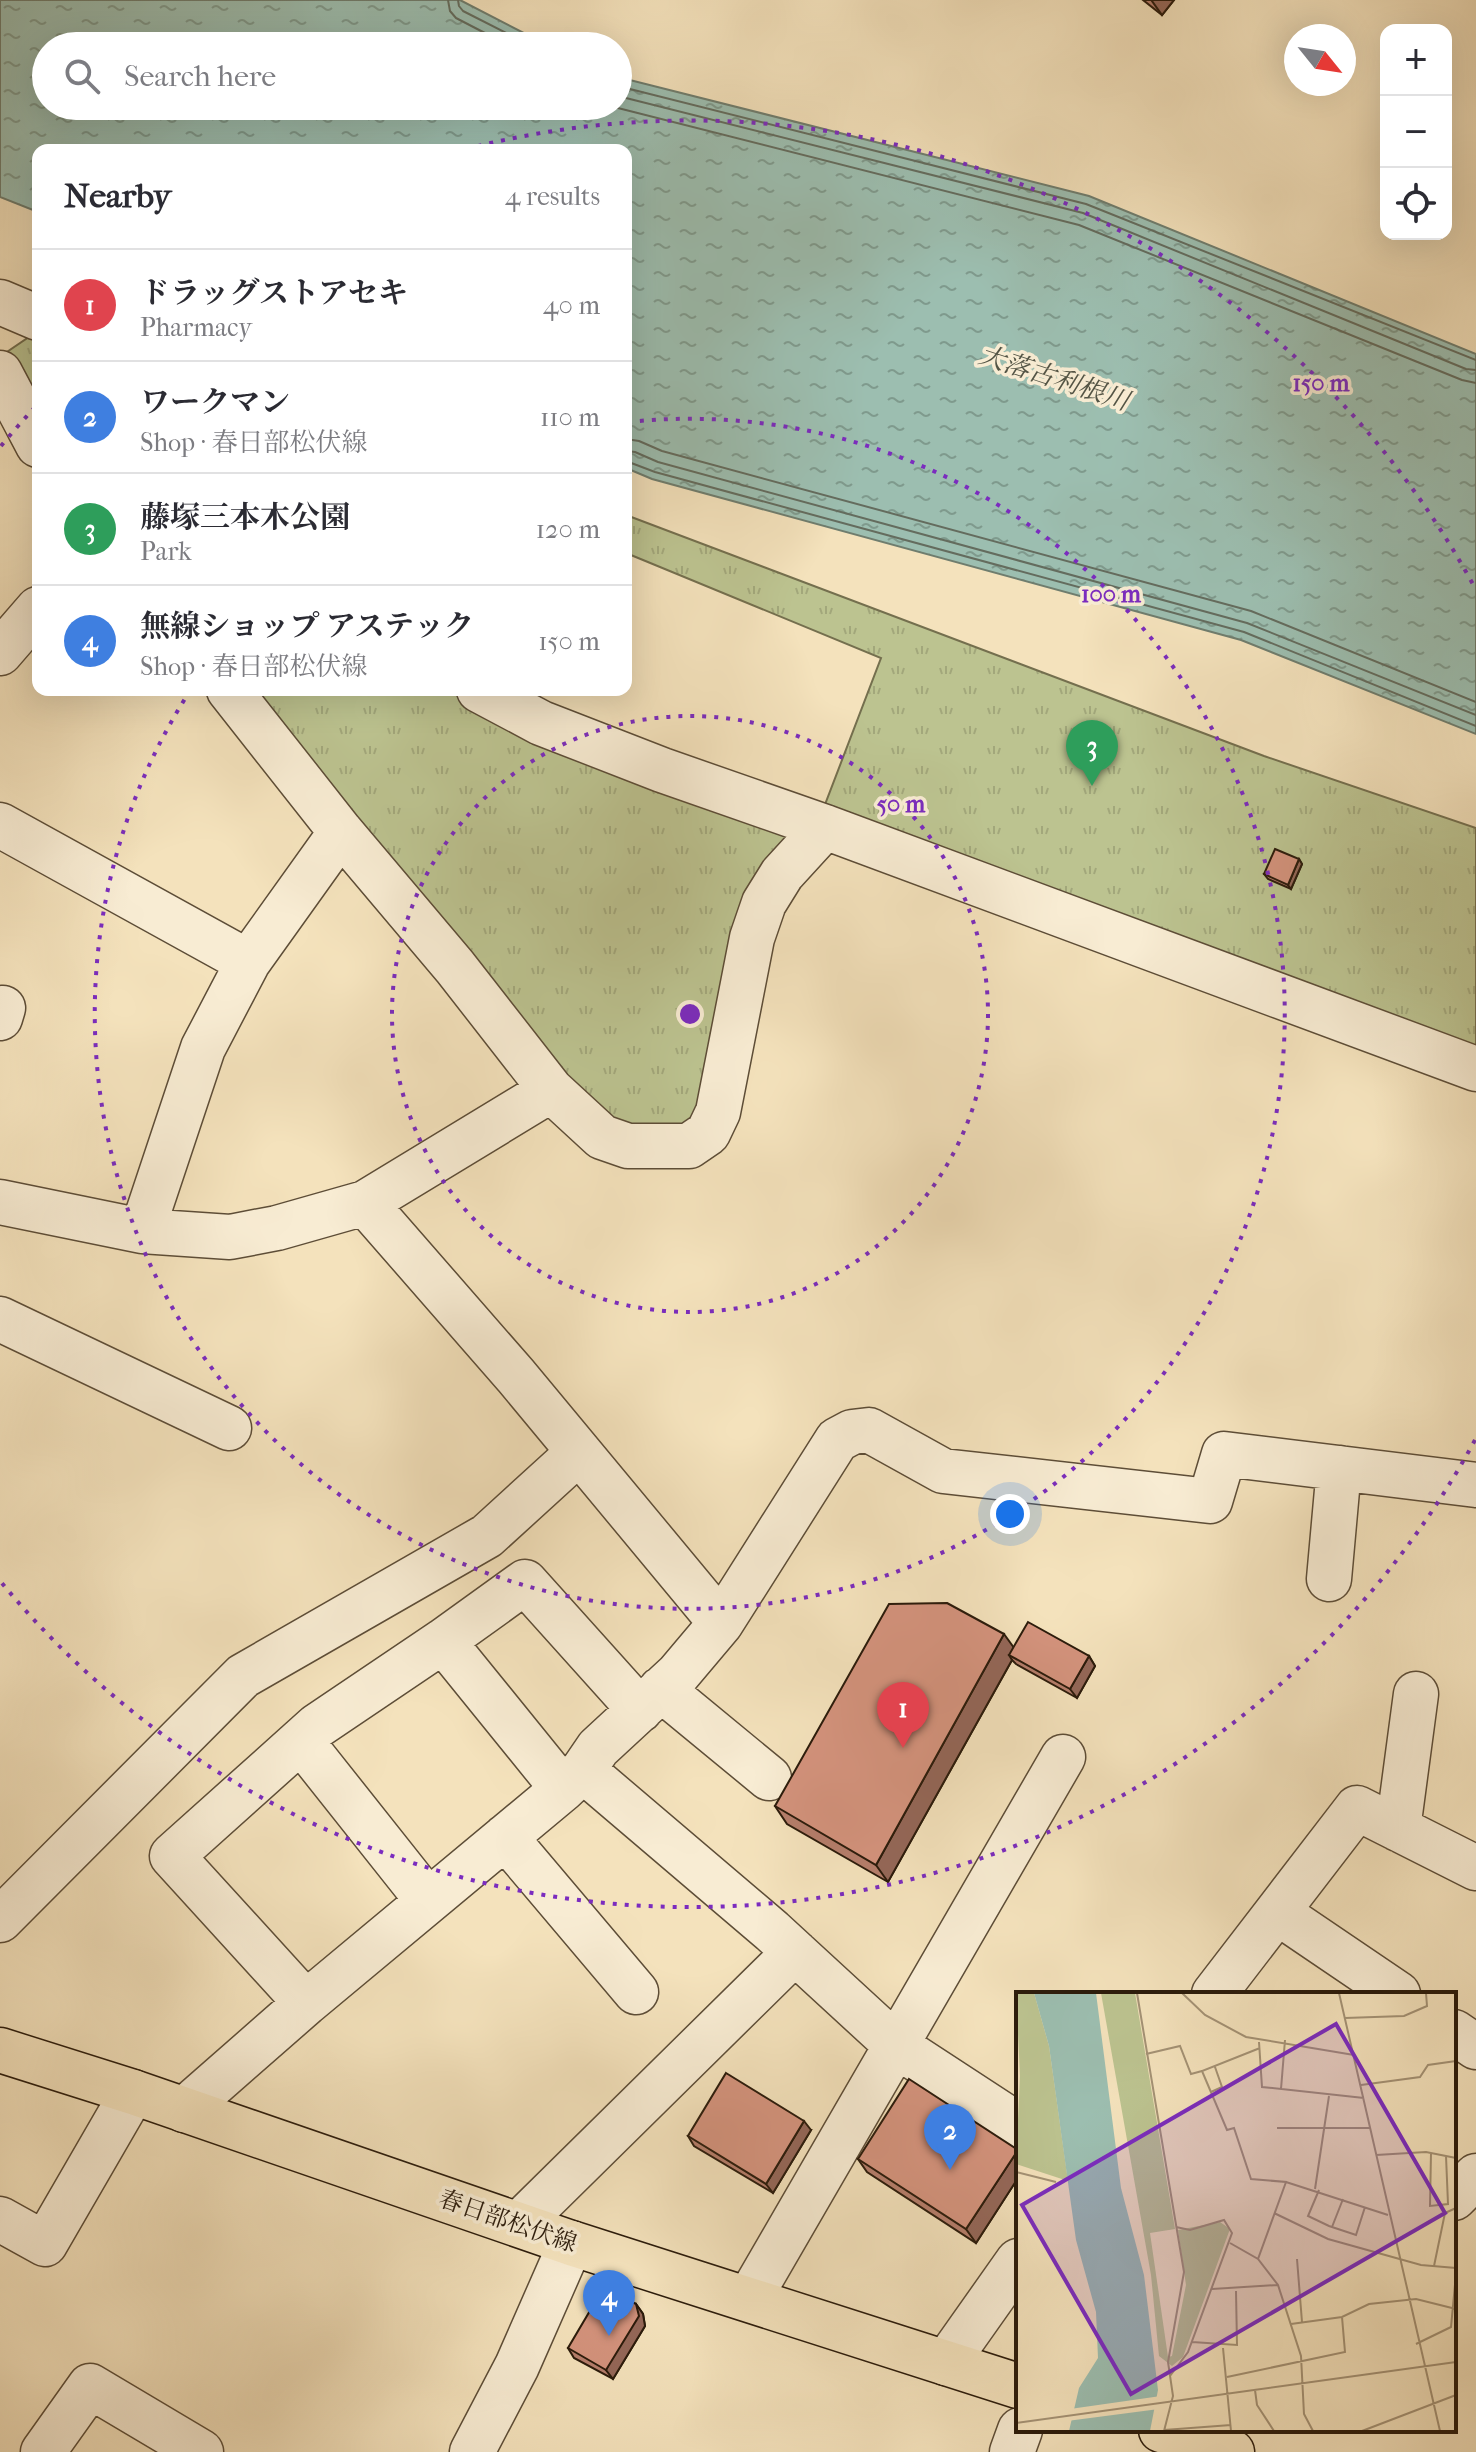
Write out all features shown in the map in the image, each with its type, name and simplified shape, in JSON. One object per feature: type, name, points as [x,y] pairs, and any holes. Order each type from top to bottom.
[{"type":"main road","name":"春日部松伏線","points":[[0,2050],[133,2092],[571,2243],[749,2299],[857,2322],[946,2363],[1016,2385]]},
{"type":"main road","points":[[1167,2432],[1231,2452]]},
{"type":"street","points":[[0,302],[32,315]]},
{"type":"street","points":[[0,373],[32,434]]},
{"type":"street","points":[[0,653],[32,616]]},
{"type":"street","points":[[234,696],[551,1090],[602,1137],[628,1146],[689,1146],[708,1133],[718,1112],[752,938],[764,903],[782,874],[825,827]]},
{"type":"street","points":[[490,696],[541,723],[662,770],[825,827],[1476,1069]]},
{"type":"street","points":[[0,825],[248,962]]},
{"type":"street","points":[[142,1231],[203,1048],[248,962],[341,832]]},
{"type":"street","points":[[0,1202],[142,1231],[230,1237],[277,1228],[365,1203],[551,1090]]},
{"type":"street","points":[[365,1203],[516,1376],[721,1623]]},
{"type":"street","points":[[0,1319],[229,1428]]},
{"type":"street","points":[[184,2110],[306,2003],[573,1780],[598,1748],[678,1674],[721,1623],[837,1440],[852,1432],[869,1430],[943,1471],[1210,1501],[1224,1454],[1476,1485]]},
{"type":"street","points":[[0,1920],[243,1676],[487,1536],[578,1453]]},
{"type":"street","points":[[1329,1579],[1339,1468]]},
{"type":"street","points":[[306,2003],[172,1856],[317,1726],[525,1582],[650,1700],[769,1778]]},
{"type":"street","points":[[443,1641],[573,1780],[795,1952],[897,2046],[1016,2124]]},
{"type":"street","points":[[1398,1829],[1416,1694]]},
{"type":"street","points":[[301,1741],[428,1901]]},
{"type":"street","points":[[749,2299],[1063,1757]]},
{"type":"street","points":[[1216,1992],[1357,1808],[1476,1868]]},
{"type":"street","points":[[505,1837],[636,1992]]},
{"type":"street","points":[[1277,1912],[1395,1992]]},
{"type":"street","points":[[519,2224],[795,1952]]},
{"type":"street","points":[[1456,2033],[1476,2047]]},
{"type":"street","points":[[0,2219],[45,2244],[133,2092]]},
{"type":"street","points":[[1456,2196],[1476,2176]]},
{"type":"street","points":[[472,2452],[517,2366],[571,2243]]},
{"type":"street","points":[[946,2363],[1016,2264]]},
{"type":"street","points":[[43,2452],[90,2386],[201,2452]]},
{"type":"street","points":[[1012,2452],[1019,2432]]},
{"type":"street","points":[[1231,2452],[1244,2432]]},
{"type":"green space","points":[[29,337],[32,339],[32,414],[1,356]]},
{"type":"green space","points":[[632,517],[1264,756],[1476,828],[1476,1057],[821,815],[881,658],[632,555]]},
{"type":"green space","points":[[254,696],[466,696],[541,734],[803,834],[694,1127],[635,1136],[562,1082]]},
{"type":"water","name":"大落古利根川","points":[[0,0],[460,0],[522,32],[32,32],[32,120],[632,120],[632,81],[1089,196],[1476,354],[1476,734],[1241,640],[652,479],[632,471],[632,144],[32,144],[32,210],[0,197]]},
{"type":"building","points":[[1275,849],[1299,859],[1288,885],[1264,874]]},
{"type":"building","points":[[947,1603],[1004,1634],[876,1865],[775,1806],[889,1604]]},
{"type":"building","points":[[1028,1622],[1089,1656],[1070,1689],[1009,1655]]},
{"type":"building","points":[[726,2073],[804,2121],[766,2184],[688,2136]]},
{"type":"building","points":[[909,2079],[1016,2149],[966,2229],[858,2159]]},
{"type":"building","points":[[604,2287],[636,2304],[639,2316],[606,2370],[568,2348]]},
{"type":"place","name":"藤塚三本木公園","points":[[1092,786]]},
{"type":"place","name":"ドラッグストアセキ","points":[[903,1748]]},
{"type":"place","name":"ワークマン","points":[[950,2170]]},
{"type":"place","name":"無線ショップ アステック","points":[[609,2336]]}]
